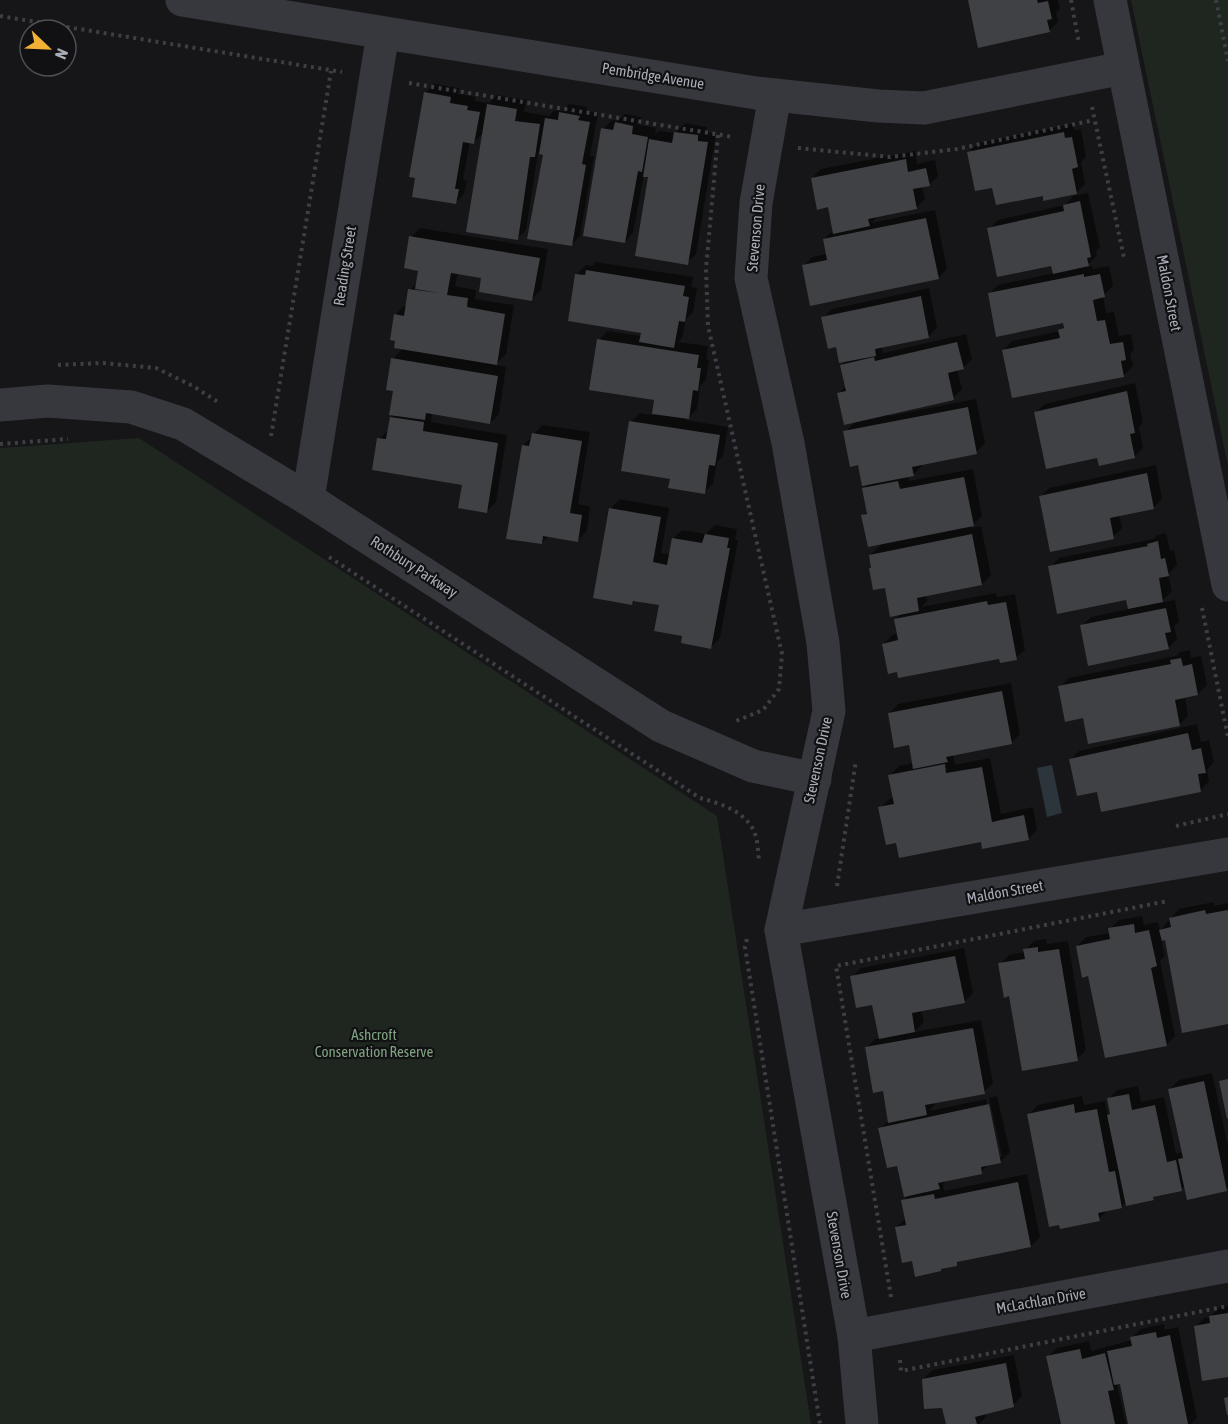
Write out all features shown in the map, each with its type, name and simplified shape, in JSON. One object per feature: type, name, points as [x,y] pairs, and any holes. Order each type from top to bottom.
[{"type":"street","name":"Pembridge Avenue","points":[[182,0],[775,95],[878,106],[924,108],[1123,68]]},
{"type":"street","name":"Maldon Street","points":[[1110,0],[1228,585]]},
{"type":"street","name":"Reading Street","points":[[308,499],[383,33]]},
{"type":"street","name":"Stevenson Drive","points":[[775,95],[756,203],[751,278],[788,443],[823,643],[829,711],[781,930],[854,1336],[862,1424]]},
{"type":"street","name":"Rothbury Parkway","points":[[0,405],[48,401],[131,406],[183,424],[308,499],[662,726],[753,766],[815,778]]},
{"type":"street","name":"Maldon Street","points":[[781,930],[1228,854]]},
{"type":"street","name":"McLachlan Drive","points":[[854,1336],[1228,1266]]},
{"type":"path","points":[[1215,0],[1228,61]]},
{"type":"path","points":[[271,436],[331,70]]},
{"type":"path","points":[[796,148],[890,157],[957,149],[1094,120]]},
{"type":"path","points":[[718,135],[706,269],[708,326],[782,654],[779,689],[763,710],[732,722]]},
{"type":"path","points":[[57,365],[103,363],[156,368],[193,386],[222,405]]},
{"type":"path","points":[[261,430],[314,464]]},
{"type":"path","points":[[0,444],[71,439]]},
{"type":"path","points":[[321,551],[700,798],[724,805],[747,819],[756,835],[760,864]]},
{"type":"path","points":[[835,895],[856,757]]},
{"type":"path","points":[[892,1301],[836,966],[1170,901]]},
{"type":"path","points":[[748,930],[745,947],[820,1424]]},
{"type":"path","points":[[901,1371],[1228,1306]]},
{"type":"green space","points":[[1131,0],[1228,0],[1228,466]]},
{"type":"green space","name":"Ashcroft Conservation Reserve","points":[[139,438],[717,816],[811,1424],[0,1424],[0,448]]},
{"type":"shaded area","points":[[1052,765],[1062,813],[1047,817],[1037,768]]},
{"type":"building","points":[[968,0],[1037,0],[1038,3],[1048,1],[1052,19],[1047,20],[1050,32],[978,48]]},
{"type":"building","points":[[424,92],[451,97],[450,103],[468,106],[467,110],[480,112],[474,144],[463,142],[455,189],[459,189],[456,204],[412,197],[415,178],[409,177]]},
{"type":"building","points":[[487,104],[517,109],[515,121],[540,124],[535,157],[530,157],[518,240],[466,232]]},
{"type":"building","points":[[559,112],[580,116],[578,120],[590,122],[582,164],[586,165],[572,246],[527,239],[543,155],[539,154],[545,118],[558,120]]},
{"type":"building","points":[[615,122],[633,126],[632,134],[648,137],[642,172],[638,171],[625,243],[583,236],[601,128],[613,130]]},
{"type":"building","points":[[674,132],[698,135],[698,141],[708,142],[688,265],[635,256],[648,177],[643,177],[649,139],[672,143]]},
{"type":"building","points":[[1064,132],[1065,138],[1072,137],[1078,167],[1072,169],[1077,194],[1043,201],[1043,196],[996,205],[992,188],[975,191],[967,152]]},
{"type":"building","points":[[906,159],[908,172],[926,168],[930,186],[913,189],[917,209],[868,219],[870,226],[833,234],[828,207],[817,210],[811,178]]},
{"type":"building","points":[[1080,201],[1091,257],[1087,258],[1089,266],[1053,274],[1051,266],[997,277],[987,228],[1064,211],[1063,205]]},
{"type":"building","points":[[926,218],[939,279],[810,306],[802,265],[827,260],[823,239]]},
{"type":"building","points":[[409,236],[540,258],[532,301],[479,292],[481,278],[451,273],[447,295],[468,298],[467,307],[505,314],[497,365],[394,348],[395,341],[390,340],[394,314],[404,316],[408,289],[440,293],[415,289],[418,271],[404,268]]},
{"type":"building","points":[[586,270],[685,286],[683,296],[689,297],[685,322],[679,321],[674,348],[639,342],[641,333],[568,321],[575,274],[585,275]]},
{"type":"building","points":[[1084,274],[1084,277],[1100,274],[1105,297],[1093,300],[1097,321],[1105,320],[1110,344],[1123,342],[1126,360],[1121,361],[1124,377],[1012,398],[1002,350],[1060,338],[1058,330],[1064,328],[1063,323],[996,337],[988,293]]},
{"type":"building","points":[[921,296],[929,338],[875,349],[876,356],[839,363],[836,347],[828,349],[821,317]]},
{"type":"building","points":[[597,339],[699,355],[697,368],[701,368],[698,391],[693,390],[689,419],[652,414],[654,400],[589,390]]},
{"type":"building","points":[[957,342],[964,369],[948,373],[954,400],[844,425],[837,393],[846,391],[840,365],[874,357],[875,361]]},
{"type":"building","points":[[391,358],[498,376],[490,424],[426,413],[425,420],[389,415],[393,391],[386,390]]},
{"type":"building","points":[[1127,391],[1135,433],[1130,434],[1135,458],[1099,466],[1097,458],[1046,469],[1034,412]]},
{"type":"building","points":[[968,407],[977,454],[912,467],[914,476],[862,486],[858,465],[850,467],[843,431]]},
{"type":"building","points":[[390,417],[424,422],[423,431],[498,443],[487,513],[458,508],[462,485],[372,470],[377,438],[386,439]]},
{"type":"building","points":[[629,421],[720,435],[715,466],[709,465],[705,494],[668,488],[670,479],[621,471]]},
{"type":"building","points":[[532,433],[582,441],[570,513],[582,515],[578,542],[543,536],[542,544],[506,539],[522,445],[529,446]]},
{"type":"building","points":[[1147,473],[1154,509],[1110,518],[1114,539],[1050,552],[1039,496]]},
{"type":"building","points":[[964,477],[974,526],[868,547],[861,515],[867,514],[862,488],[898,481],[900,489]]},
{"type":"building","points":[[609,508],[661,517],[653,562],[667,565],[672,538],[702,543],[705,534],[729,538],[727,548],[730,548],[711,649],[681,643],[682,636],[654,631],[659,605],[633,601],[632,605],[593,598]]},
{"type":"building","points":[[972,534],[982,585],[917,598],[919,611],[890,617],[885,588],[873,590],[869,555]]},
{"type":"building","points":[[1158,541],[1161,559],[1165,558],[1169,576],[1159,578],[1163,602],[1128,609],[1126,600],[1057,614],[1048,566],[1148,546],[1147,544]]},
{"type":"building","points":[[987,601],[988,605],[1006,602],[1017,660],[1000,663],[999,659],[898,678],[897,672],[888,674],[882,644],[898,640],[894,619]]},
{"type":"building","points":[[1166,608],[1171,632],[1165,633],[1169,649],[1088,666],[1080,625]]},
{"type":"building","points":[[1181,658],[1183,666],[1192,664],[1198,695],[1175,700],[1180,726],[1088,744],[1083,718],[1065,722],[1058,686],[1171,664],[1170,660]]},
{"type":"building","points":[[1002,691],[1012,744],[946,757],[948,762],[913,769],[909,745],[894,748],[888,713]]},
{"type":"building","points":[[1188,733],[1192,750],[1201,748],[1206,773],[1198,774],[1201,792],[1101,812],[1097,792],[1077,796],[1069,759]]},
{"type":"building","points":[[945,764],[946,773],[982,767],[992,822],[1024,815],[1029,840],[982,849],[981,842],[899,858],[896,843],[886,845],[878,807],[894,804],[888,775]]},
{"type":"building","points":[[1205,910],[1206,914],[1228,910],[1228,1024],[1182,1033],[1165,940],[1162,941],[1159,930],[1171,927],[1169,918]]},
{"type":"building","points":[[1134,924],[1135,933],[1149,930],[1157,966],[1151,968],[1167,1046],[1105,1058],[1088,976],[1082,978],[1076,946],[1110,939],[1108,928]]},
{"type":"building","points":[[1038,947],[1038,952],[1059,949],[1078,1061],[1022,1071],[1009,996],[1004,998],[998,963],[1025,959],[1023,949]]},
{"type":"building","points":[[955,956],[965,1003],[912,1013],[915,1032],[879,1039],[872,1005],[856,1008],[850,976]]},
{"type":"building","points":[[973,1028],[985,1094],[925,1105],[927,1115],[888,1123],[883,1091],[873,1093],[865,1047]]},
{"type":"building","points":[[1228,1079],[1228,1118],[1227,1119],[1219,1081]]},
{"type":"building","points":[[1204,1081],[1227,1191],[1187,1200],[1178,1159],[1183,1158],[1168,1089]]},
{"type":"building","points":[[1129,1094],[1132,1110],[1155,1105],[1167,1162],[1176,1160],[1182,1191],[1126,1206],[1107,1115],[1110,1114],[1107,1098]]},
{"type":"building","points":[[989,1104],[1001,1163],[981,1167],[982,1174],[938,1183],[940,1189],[904,1197],[897,1166],[887,1168],[878,1128]]},
{"type":"building","points":[[1074,1104],[1075,1113],[1097,1109],[1109,1172],[1115,1171],[1122,1208],[1098,1213],[1100,1221],[1060,1229],[1059,1225],[1049,1227],[1027,1114]]},
{"type":"building","points":[[1018,1182],[1031,1247],[957,1262],[957,1266],[915,1277],[912,1261],[902,1263],[895,1227],[906,1225],[901,1200],[934,1194],[935,1199]]},
{"type":"building","points":[[1228,1313],[1228,1377],[1202,1381],[1194,1326],[1210,1323],[1209,1316]]},
{"type":"building","points":[[1156,1332],[1157,1338],[1170,1335],[1188,1424],[1128,1424],[1120,1384],[1114,1385],[1107,1351],[1132,1346],[1130,1337]]},
{"type":"building","points":[[1080,1349],[1082,1359],[1105,1353],[1114,1390],[1108,1391],[1115,1424],[1061,1424],[1046,1356]]},
{"type":"building","points":[[1006,1363],[1014,1407],[975,1417],[977,1424],[946,1424],[942,1408],[924,1409],[922,1379]]},
{"type":"building","points":[[1228,1397],[1228,1415],[1227,1415],[1224,1398]]}]
